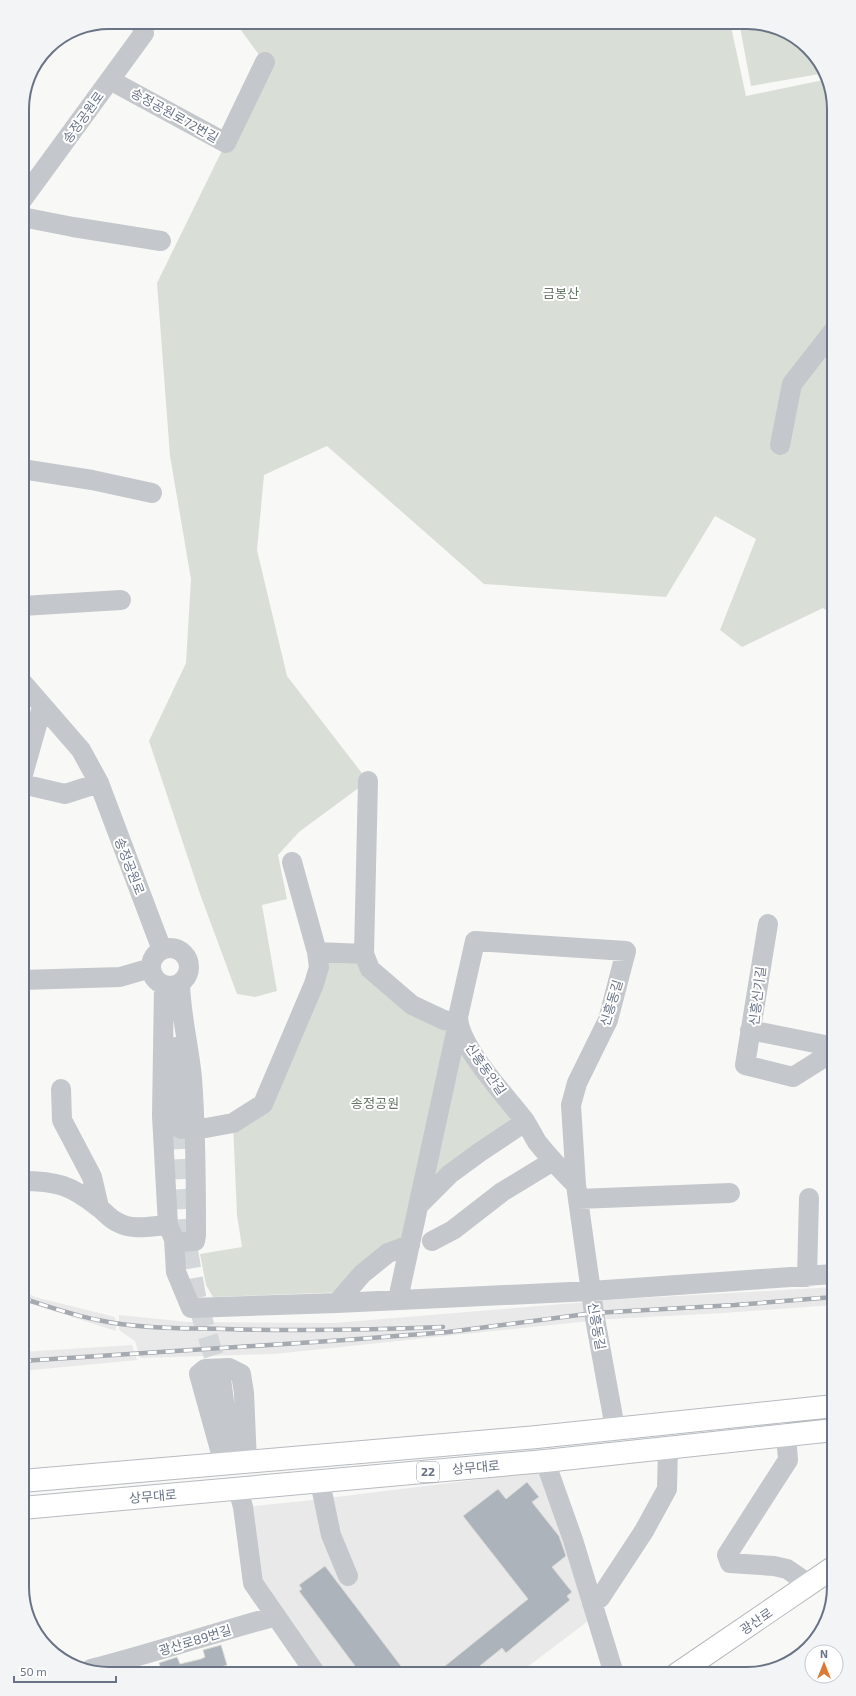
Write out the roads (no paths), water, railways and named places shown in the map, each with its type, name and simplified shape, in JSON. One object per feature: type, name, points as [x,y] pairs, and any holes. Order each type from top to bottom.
[{"type":"main road","name":"상무대로","points":[[29,1480],[538,1436],[827,1407]]},
{"type":"main road","name":"상무대로","points":[[29,1507],[545,1461],[827,1431]]},
{"type":"main road","name":"광산로","points":[[687,1667],[827,1572]]},
{"type":"street","name":"송정공원로","points":[[29,190],[110,80],[144,29]]},
{"type":"street","name":"송정공원로72번길","points":[[110,80],[226,143],[265,62]]},
{"type":"street","points":[[29,218],[161,241]]},
{"type":"street","points":[[780,445],[792,384],[827,339]]},
{"type":"street","points":[[29,470],[92,480],[152,493]]},
{"type":"street","points":[[29,606],[121,600]]},
{"type":"street","name":"송정공원로","points":[[29,691],[81,750],[99,783],[162,950]]},
{"type":"street","points":[[29,753],[42,707]]},
{"type":"street","points":[[368,781],[364,954],[370,969],[412,1004],[444,1020],[458,1024],[398,1299]]},
{"type":"street","points":[[29,786],[65,794],[99,783]]},
{"type":"street","points":[[188,1129],[233,1123],[263,1104],[314,984],[319,967],[317,952],[292,862]]},
{"type":"street","name":"신흥신기길","points":[[768,924],[750,1030],[827,1047]]},
{"type":"street","name":"신흥동길","points":[[458,1024],[458,1017],[475,941],[626,951],[608,1020],[587,1059],[573,1095],[571,1115],[577,1192],[591,1291],[616,1428]]},
{"type":"street","points":[[29,1181],[42,1181],[71,1188],[99,1207],[116,1222],[132,1227],[171,1232],[180,1242],[194,1241],[196,1235],[188,1129],[192,1077],[181,1001],[172,985],[156,980],[151,968],[154,956],[162,950],[171,948],[177,949],[187,956],[190,962],[188,975],[172,985]]},
{"type":"street","points":[[317,952],[364,954]]},
{"type":"street","points":[[29,980],[120,977],[151,968]]},
{"type":"street","points":[[172,985],[162,1116],[171,1232],[176,1272],[191,1308],[337,1303],[591,1291],[827,1275]]},
{"type":"street","name":"신흥동안길","points":[[458,1024],[472,1054],[526,1122],[536,1140],[577,1192]]},
{"type":"street","points":[[750,1030],[745,1065],[793,1077],[827,1056]]},
{"type":"street","points":[[61,1089],[62,1120],[92,1177],[99,1207]]},
{"type":"street","points":[[419,1205],[450,1174],[480,1152],[526,1122]]},
{"type":"street","points":[[432,1241],[453,1230],[502,1192],[553,1161]]},
{"type":"street","points":[[577,1192],[730,1193]]},
{"type":"street","points":[[807,1277],[809,1198]]},
{"type":"street","points":[[337,1303],[362,1274],[388,1253],[410,1245]]},
{"type":"street","points":[[221,1379],[235,1463]]},
{"type":"street","points":[[786,1435],[788,1460],[727,1555],[730,1563],[774,1566],[787,1569],[809,1584]]},
{"type":"street","points":[[592,1603],[600,1598],[644,1531],[667,1489],[668,1448]]},
{"type":"street","points":[[545,1461],[573,1540],[612,1667]]},
{"type":"street","points":[[320,1482],[331,1535],[348,1576]]},
{"type":"street","points":[[238,1489],[243,1507],[253,1583],[311,1667]]},
{"type":"street","name":"광산로89번길","points":[[101,1666],[140,1657],[216,1632],[276,1616]]},
{"type":"tunnel","points":[[181,1129],[187,1245],[197,1302],[221,1379]]},
{"type":"railway","points":[[29,1361],[448,1332],[594,1313],[735,1305],[827,1298]]},
{"type":"railway","points":[[29,1300],[88,1318],[145,1327],[252,1330],[443,1327]]},
{"type":"park label","name":"금봉산","points":[[561,293]]},
{"type":"park label","name":"송정공원","points":[[375,1103]]}]
